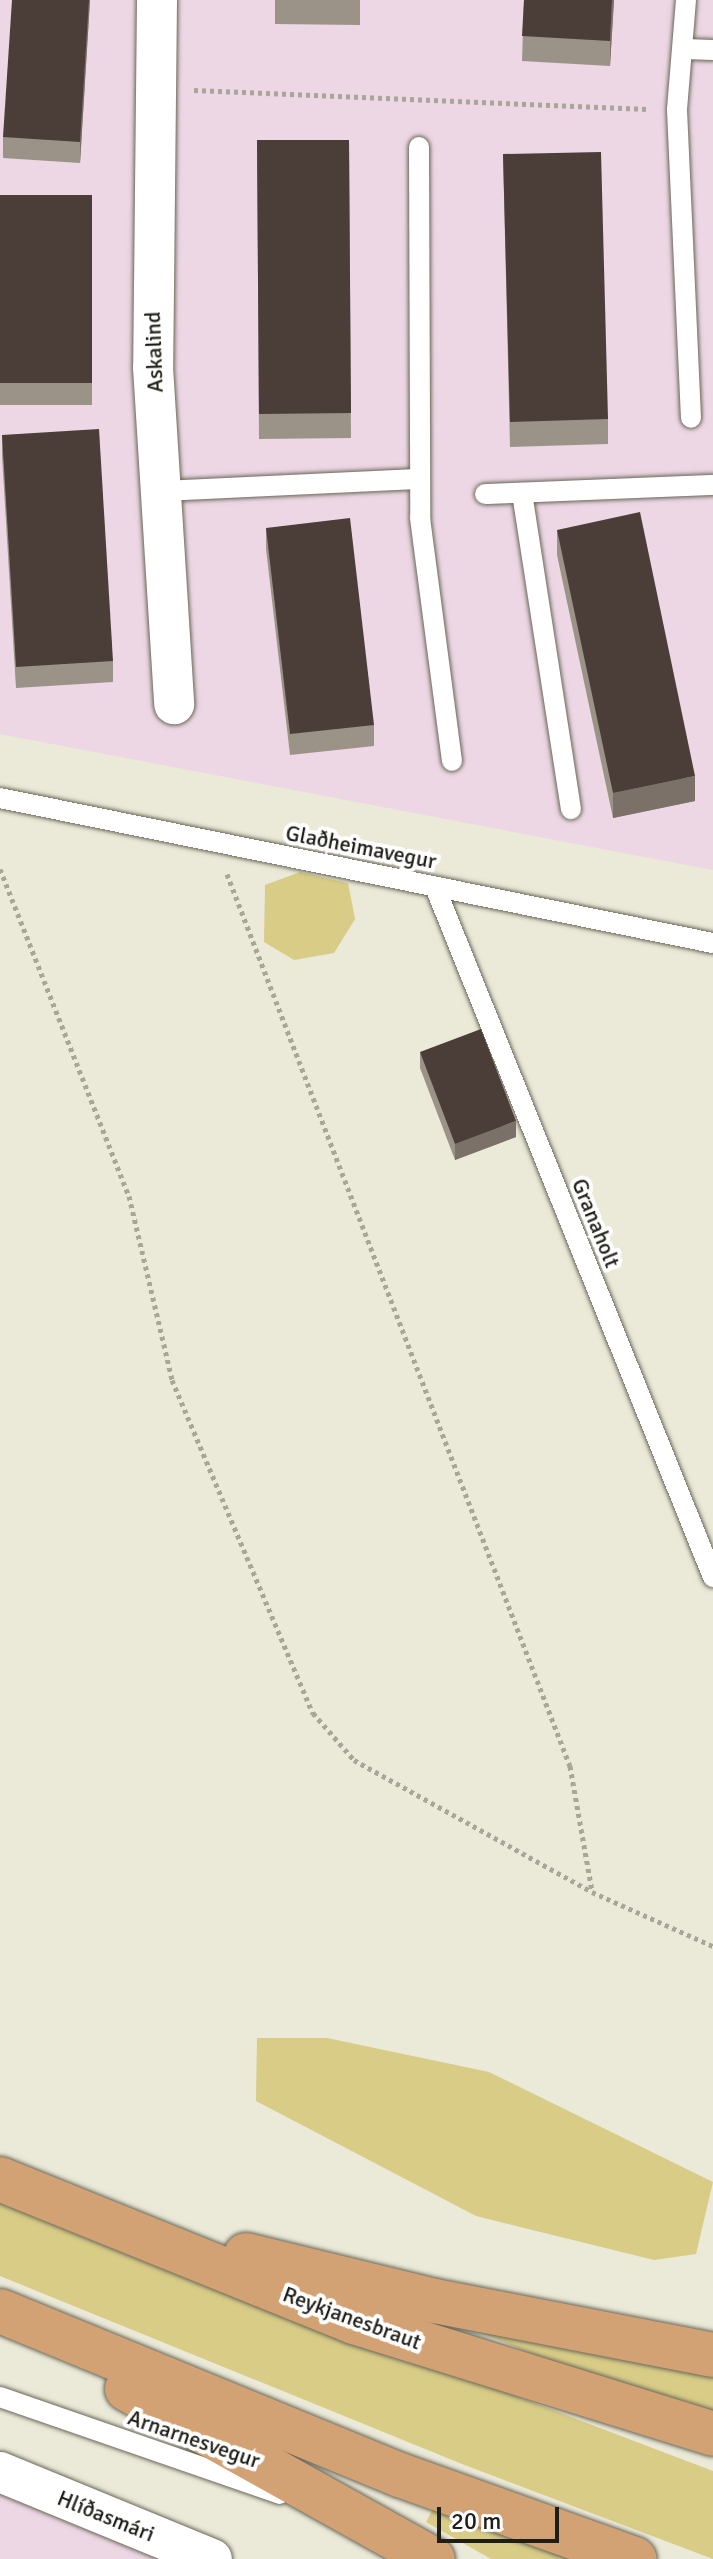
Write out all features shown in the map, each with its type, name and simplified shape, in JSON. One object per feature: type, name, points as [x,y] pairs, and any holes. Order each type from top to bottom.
[{"type":"highway","name":"Reykjanesbraut","points":[[0,2179],[354,2322],[713,2434]]},
{"type":"highway","points":[[94,2218],[435,2301],[713,2355]]},
{"type":"highway","points":[[0,2311],[400,2475],[634,2559]]},
{"type":"highway","points":[[0,2317],[433,2559]]},
{"type":"street","name":"Askalind","points":[[157,0],[152,88],[153,367],[174,704]]},
{"type":"street","name":"Hlíðasmári","points":[[0,2472],[190,2555]]},
{"type":"lane","points":[[686,0],[677,110],[691,418]]},
{"type":"lane","points":[[684,49],[713,50]]},
{"type":"lane","points":[[419,147],[418,479],[452,761]]},
{"type":"lane","points":[[162,491],[418,479]]},
{"type":"lane","points":[[485,494],[713,485]]},
{"type":"lane","points":[[522,493],[571,809]]},
{"type":"lane","name":"Glaðheimavegur","points":[[0,798],[713,943]]},
{"type":"lane","name":"Granaholt","points":[[435,887],[713,1577]]},
{"type":"lane","name":"Arnarnesvegur","points":[[0,2397],[372,2526]]},
{"type":"path","points":[[152,88],[677,110]]},
{"type":"path","points":[[214,842],[570,1766],[592,1892]]},
{"type":"path","points":[[0,869],[129,1196],[172,1380],[313,1713],[354,1760],[592,1892],[713,1946]]},
{"type":"shaded area","points":[[0,0],[713,0],[713,870],[0,734]]},
{"type":"shaded area","points":[[300,872],[348,883],[355,919],[334,953],[294,960],[264,942],[265,885]]},
{"type":"shaded area","points":[[257,2038],[327,2038],[489,2072],[713,2182],[696,2254],[654,2260],[476,2216],[256,2101]]},
{"type":"shaded area","points":[[0,2200],[713,2471],[713,2559],[462,2464],[0,2276]]},
{"type":"shaded area","points":[[447,2319],[713,2372],[713,2427],[691,2419]]},
{"type":"shaded area","points":[[0,2450],[172,2532],[224,2559],[0,2559]]},
{"type":"shaded area","points":[[434,2507],[579,2559],[491,2559],[426,2522]]},
{"type":"building","points":[[12,0],[89,0],[80,142],[3,137]]},
{"type":"building","points":[[524,0],[612,0],[610,41],[522,36]]},
{"type":"building","points":[[257,140],[349,140],[351,413],[259,414]]},
{"type":"building","points":[[601,152],[608,419],[510,422],[503,154]]},
{"type":"building","points":[[0,195],[92,195],[92,383],[0,383]]},
{"type":"building","points":[[99,429],[113,661],[16,667],[2,435]]},
{"type":"building","points":[[640,512],[695,776],[613,793],[557,530]]},
{"type":"building","points":[[350,518],[374,725],[290,734],[266,528]]},
{"type":"building","points":[[481,1029],[516,1121],[455,1144],[420,1052]]}]
